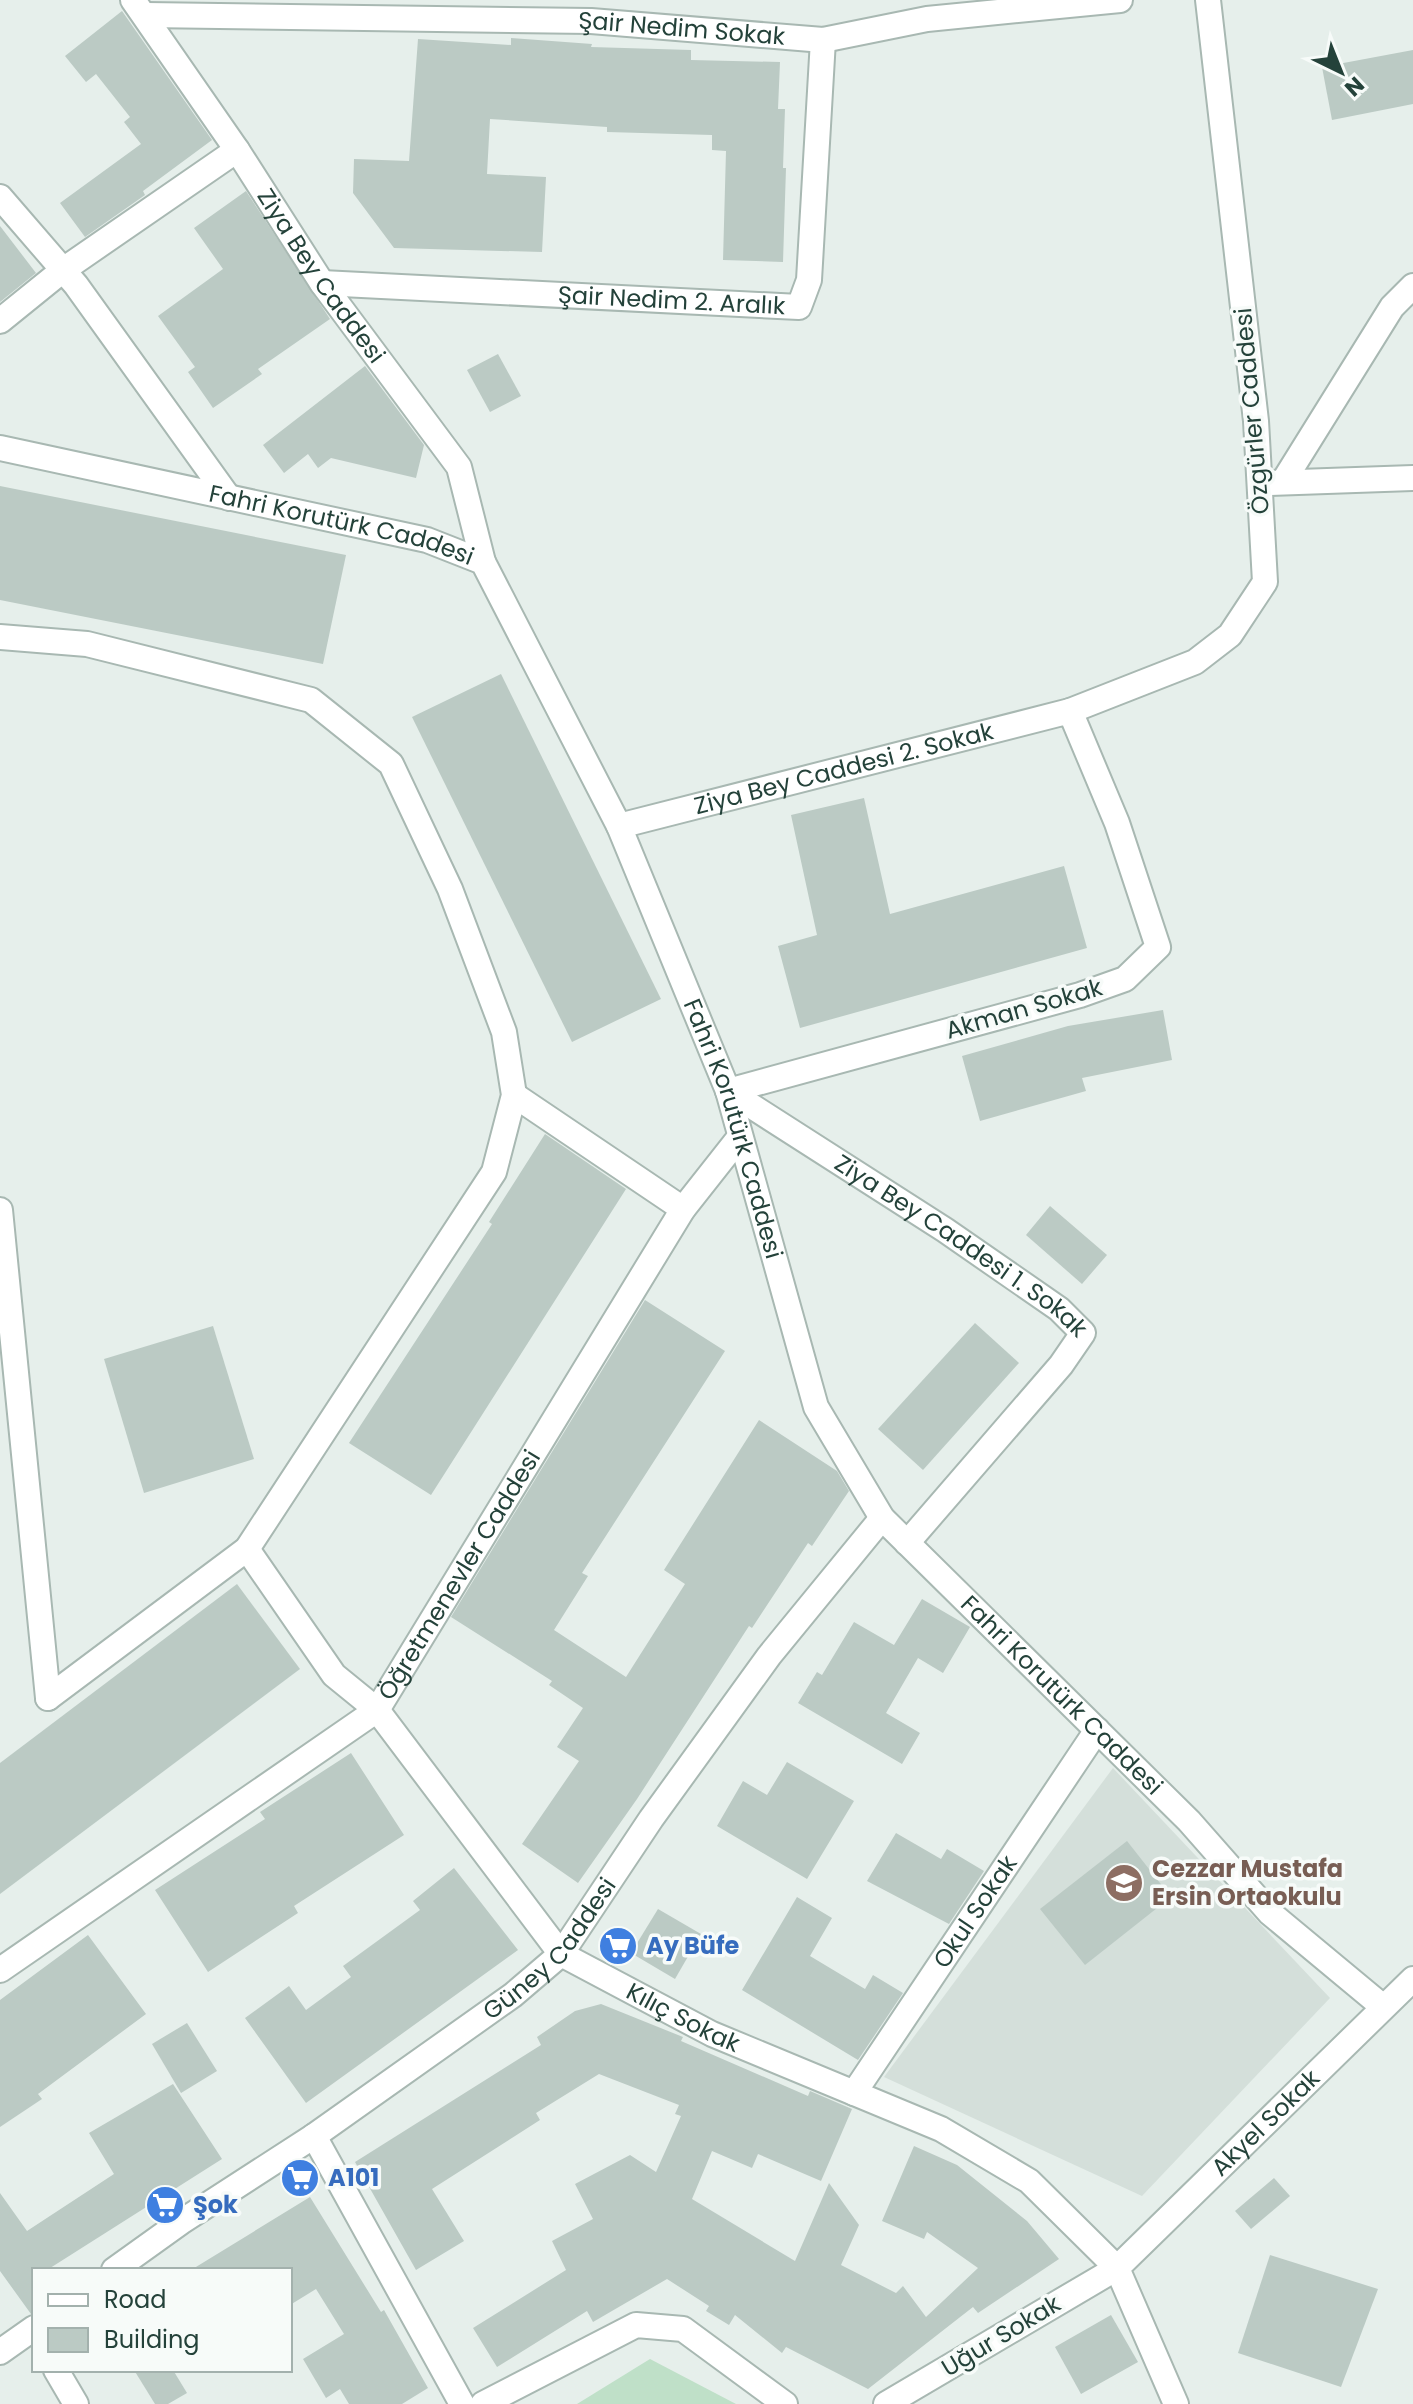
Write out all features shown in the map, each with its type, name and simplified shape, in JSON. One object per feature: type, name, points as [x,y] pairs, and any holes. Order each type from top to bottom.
[{"type":"street","name":"Şair Nedim Sokak","points":[[139,7],[590,11],[823,40],[927,19],[1120,0]]},
{"type":"street","name":"Özgürler Caddesi","points":[[1070,711],[1195,662],[1230,635],[1265,582],[1271,483],[1254,406],[1208,0]]},
{"type":"street","name":"Ziya Bey Caddesi","points":[[139,7],[237,150],[322,283],[459,467],[483,562]]},
{"type":"street","name":"Şair Nedim 2. Aralık","points":[[322,283],[799,307],[809,280],[823,40]]},
{"type":"street","points":[[0,321],[63,270],[237,150]]},
{"type":"street","points":[[0,197],[63,270],[229,498]]},
{"type":"street","points":[[1271,483],[1392,307],[1413,286]]},
{"type":"street","name":"Fahri Korutürk Caddesi","points":[[0,448],[427,540],[483,562],[619,826],[728,1091],[816,1407],[882,1518],[1189,1821],[1270,1913],[1382,2006]]},
{"type":"street","points":[[1271,483],[1413,478]]},
{"type":"street","points":[[0,637],[87,644],[311,700],[391,764],[450,889],[499,1017],[514,1095],[494,1172],[247,1549],[48,1698],[0,1210]]},
{"type":"street","name":"Ziya Bey Caddesi 2. Sokak","points":[[619,826],[1070,711]]},
{"type":"street","name":"Akman Sokak","points":[[728,1091],[1080,995],[1125,979],[1158,947],[1117,823],[1070,711]]},
{"type":"street","name":"Ziya Bey Caddesi 1. Sokak","points":[[728,1091],[945,1230],[1059,1309],[1083,1333],[1061,1365],[907,1543]]},
{"type":"street","points":[[514,1095],[683,1209]]},
{"type":"street","name":"Öğretmenevler Caddesi","points":[[0,1970],[377,1710],[683,1209],[739,1138]]},
{"type":"street","name":"Güney Caddesi","points":[[117,2268],[181,2222],[314,2136],[513,1995],[561,1954],[651,1819],[769,1656],[882,1518]]},
{"type":"street","name":"Kılıç Sokak","points":[[247,1549],[334,1675],[377,1710],[561,1954],[712,2034],[941,2129],[1029,2181],[1117,2268]]},
{"type":"street","name":"Okul Sokak","points":[[854,2093],[1097,1730]]},
{"type":"street","name":"Akyel Sokak","points":[[1117,2268],[1413,1979]]},
{"type":"street","points":[[314,2136],[462,2404]]},
{"type":"street","points":[[1117,2268],[1176,2404]]},
{"type":"street","name":"Uğur Sokak","points":[[886,2404],[1117,2268]]},
{"type":"street","points":[[483,2404],[636,2325],[683,2329],[785,2404]]},
{"type":"street","points":[[0,2351],[32,2331]]},
{"type":"street","points":[[57,2372],[76,2404]]},
{"type":"shaded area","name":"Cezzar Mustafa Ersin Ortaokulu","points":[[1113,1768],[1330,1998],[1142,2196],[884,2077]]},
{"type":"green space","points":[[650,2359],[736,2404],[577,2404]]},
{"type":"building","points":[[122,11],[212,140],[143,191],[145,195],[85,237],[60,203],[141,144],[124,122],[130,117],[96,74],[86,82],[65,56]]},
{"type":"building","points":[[511,38],[592,44],[591,47],[691,50],[691,60],[780,62],[778,109],[785,109],[783,168],[786,168],[783,262],[723,260],[726,151],[712,150],[712,135],[607,132],[607,127],[490,119],[487,174],[546,177],[542,252],[394,248],[353,193],[354,159],[409,161],[418,39],[511,45]]},
{"type":"building","points":[[1413,50],[1413,104],[1332,120],[1322,67]]},
{"type":"building","points":[[246,191],[330,319],[258,369],[262,374],[213,408],[188,372],[195,367],[158,316],[223,269],[194,228]]},
{"type":"building","points":[[0,226],[36,273],[0,302]]},
{"type":"building","points":[[498,354],[521,396],[490,412],[467,370]]},
{"type":"building","points":[[365,366],[424,445],[416,478],[331,458],[318,468],[308,454],[284,473],[263,445]]},
{"type":"building","points":[[0,486],[346,555],[323,664],[0,600]]},
{"type":"building","points":[[501,674],[661,999],[572,1042],[412,717]]},
{"type":"building","points":[[864,798],[890,914],[1064,866],[1087,948],[800,1028],[778,946],[817,935],[791,815]]},
{"type":"building","points":[[1163,1010],[1172,1060],[1082,1078],[1086,1091],[980,1121],[962,1056],[1068,1026]]},
{"type":"building","points":[[545,1134],[626,1189],[431,1495],[349,1443],[492,1224],[489,1222]]},
{"type":"building","points":[[1050,1206],[1107,1255],[1082,1284],[1026,1235]]},
{"type":"building","points":[[645,1300],[725,1351],[582,1573],[588,1576],[554,1630],[626,1677],[685,1584],[664,1570],[759,1420],[837,1471],[849,1491],[812,1546],[808,1543],[752,1628],[749,1626],[637,1799],[578,1883],[522,1844],[579,1761],[557,1747],[583,1708],[549,1685],[552,1681],[451,1617]]},
{"type":"building","points":[[975,1323],[1019,1363],[923,1470],[878,1429]]},
{"type":"building","points":[[213,1326],[254,1459],[144,1493],[104,1359]]},
{"type":"building","points":[[237,1584],[300,1669],[0,1894],[0,1763]]},
{"type":"building","points":[[922,1599],[970,1627],[943,1673],[918,1658],[886,1713],[920,1733],[902,1764],[798,1703],[817,1672],[822,1675],[854,1622],[894,1645]]},
{"type":"building","points":[[351,1753],[404,1835],[294,1906],[298,1913],[208,1972],[155,1890],[265,1819],[260,1812]]},
{"type":"building","points":[[787,1762],[854,1801],[807,1879],[717,1826],[743,1781],[767,1795]]},
{"type":"building","points":[[896,1833],[941,1859],[947,1849],[984,1871],[949,1924],[867,1881]]},
{"type":"building","points":[[1127,1841],[1171,1897],[1085,1965],[1040,1909]]},
{"type":"building","points":[[454,1868],[518,1950],[306,2103],[245,2018],[289,1986],[306,2010],[351,1977],[343,1966],[420,1910],[413,1901]]},
{"type":"building","points":[[797,1897],[832,1918],[810,1956],[865,1989],[873,1975],[903,1993],[858,2060],[742,1990]]},
{"type":"building","points":[[658,1909],[701,1934],[675,1979],[631,1953]]},
{"type":"building","points":[[88,1935],[146,2014],[38,2094],[42,2099],[0,2127],[0,2000]]},
{"type":"building","points":[[601,2004],[683,2037],[681,2041],[808,2096],[810,2091],[852,2109],[821,2181],[758,2154],[752,2168],[712,2151],[692,2199],[795,2261],[829,2183],[859,2225],[841,2265],[896,2293],[903,2286],[926,2317],[978,2268],[927,2232],[924,2239],[882,2221],[914,2146],[957,2165],[1027,2221],[1059,2259],[978,2313],[973,2307],[868,2389],[786,2347],[782,2353],[735,2315],[729,2325],[706,2311],[709,2306],[667,2279],[593,2322],[587,2311],[497,2367],[473,2328],[566,2270],[552,2241],[593,2219],[575,2184],[630,2155],[656,2172],[681,2116],[675,2114],[679,2105],[599,2074],[536,2113],[540,2120],[432,2189],[464,2241],[416,2270],[355,2162],[541,2045],[537,2037],[575,2011]]},
{"type":"building","points":[[187,2023],[217,2071],[181,2093],[152,2044]]},
{"type":"building","points":[[173,2084],[222,2159],[50,2268],[32,2268],[31,2314],[0,2271],[0,2193],[27,2231],[114,2174],[89,2133]]},
{"type":"building","points":[[1274,2178],[1290,2196],[1251,2229],[1235,2211]]},
{"type":"building","points":[[310,2197],[381,2312],[384,2310],[428,2388],[402,2404],[349,2404],[340,2389],[326,2398],[303,2359],[344,2334],[316,2289],[292,2304],[292,2268],[194,2268]]},
{"type":"building","points":[[1270,2255],[1378,2289],[1341,2387],[1238,2353]]},
{"type":"building","points":[[1111,2315],[1138,2362],[1081,2394],[1055,2347]]},
{"type":"building","points":[[135,2372],[174,2372],[187,2393],[168,2404],[155,2404]]},
{"type":"place","name":"Cezzar Mustafa Ersin Ortaokulu","points":[[1124,1883]]},
{"type":"place","name":"Ay Büfe","points":[[618,1946]]},
{"type":"place","name":"A101","points":[[300,2178]]},
{"type":"place","name":"Şok","points":[[165,2205]]}]
